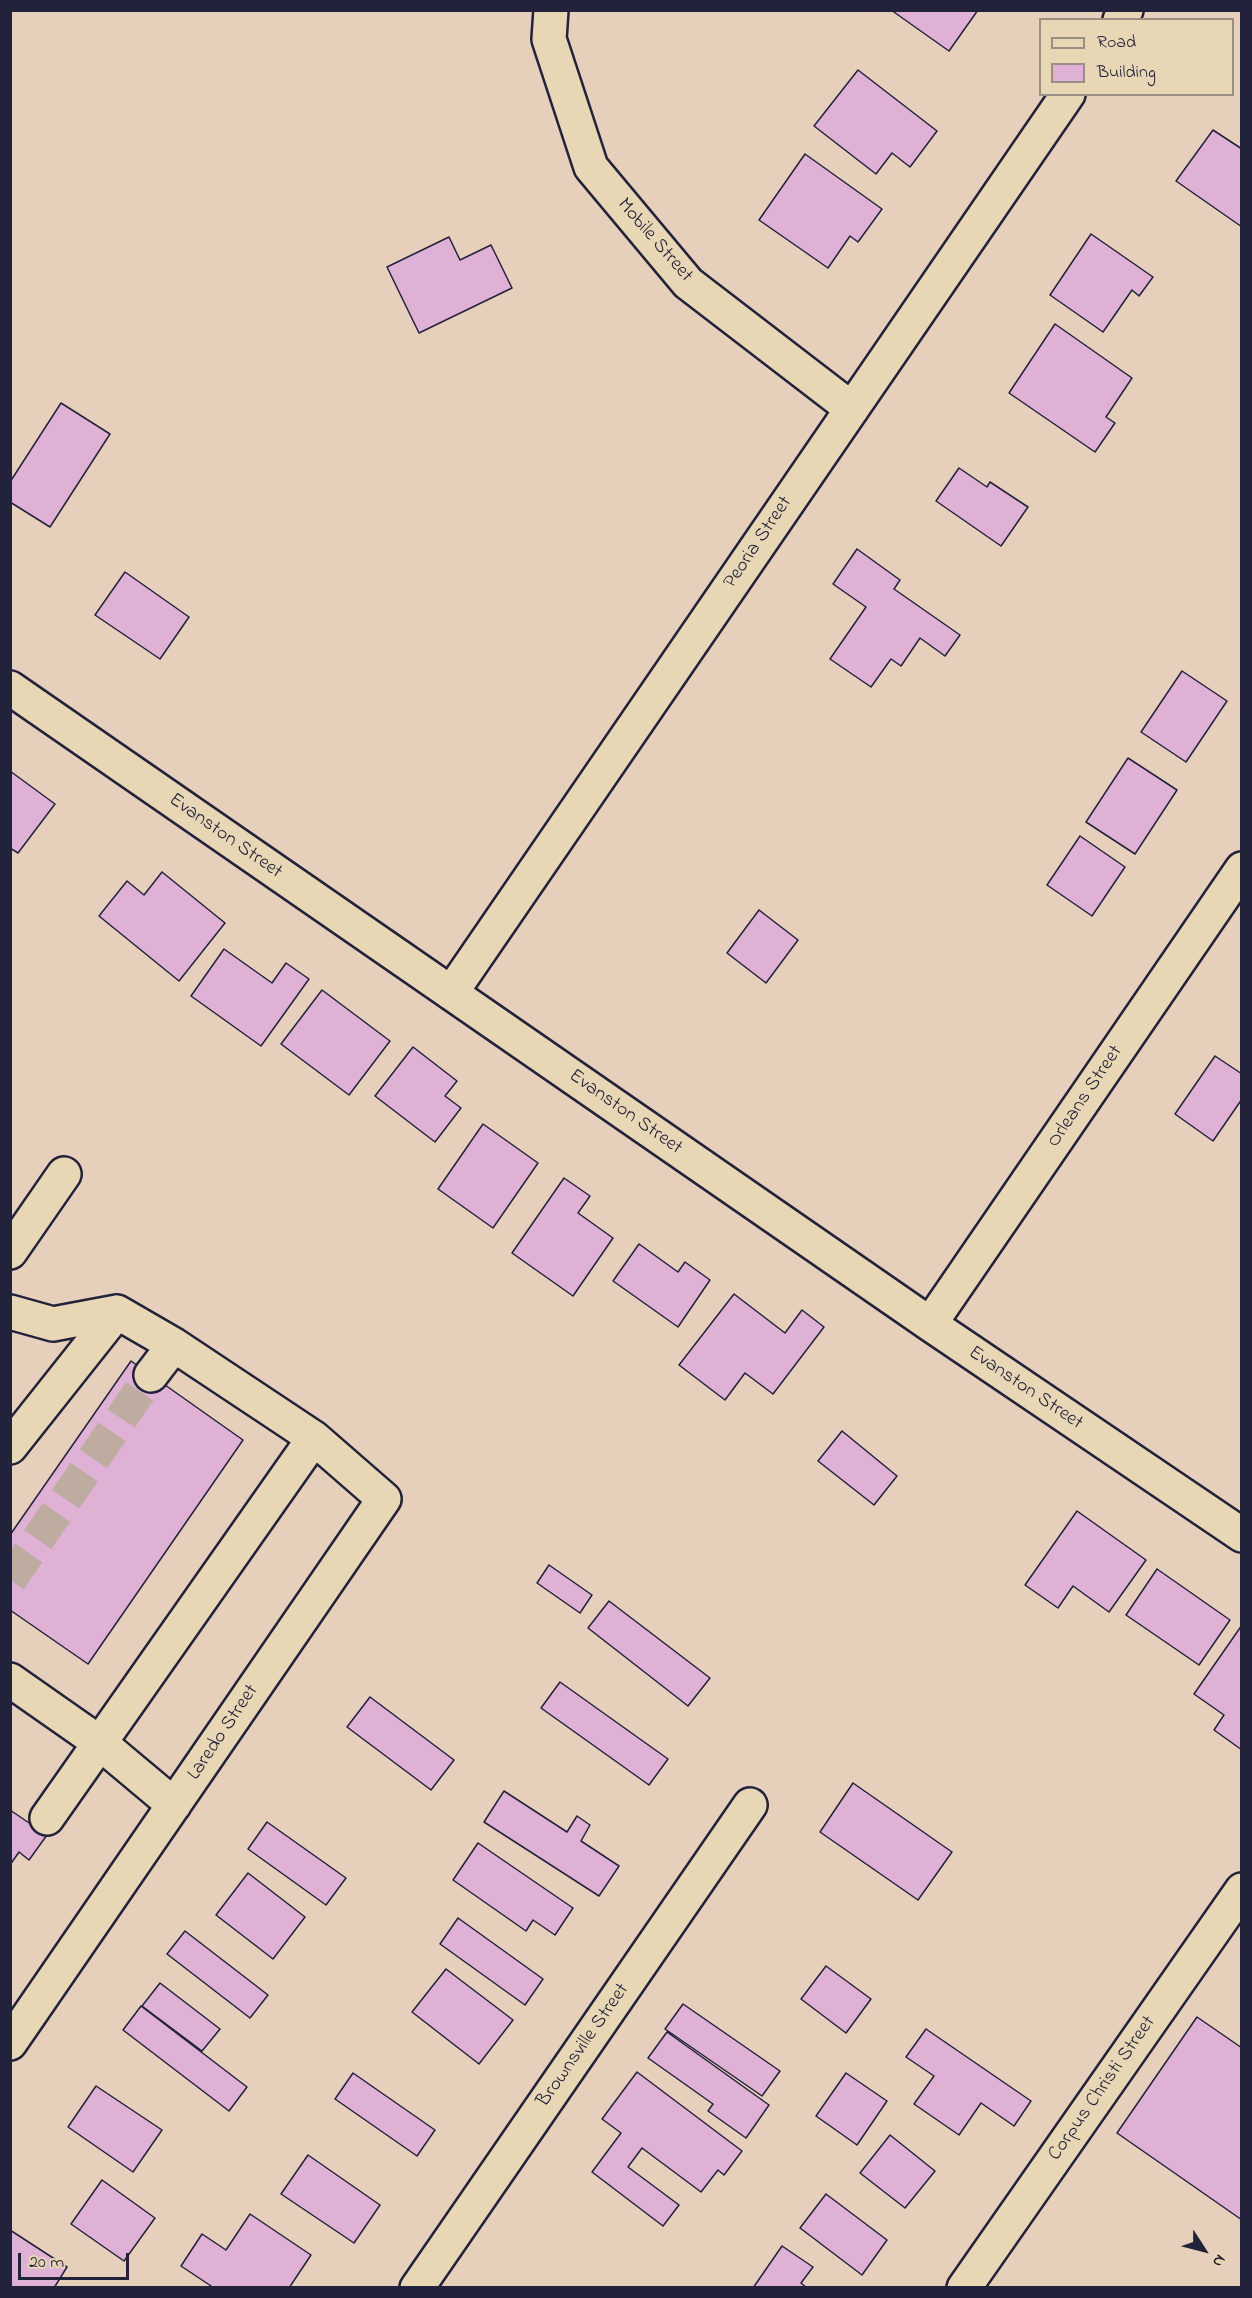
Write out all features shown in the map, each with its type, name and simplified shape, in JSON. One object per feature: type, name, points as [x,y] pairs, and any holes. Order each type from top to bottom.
[{"type":"street","name":"Mobile Street","points":[[551,10],[549,39],[591,167],[688,283],[852,409]]},
{"type":"street","name":"Peoria Street","points":[[451,993],[1067,96]]},
{"type":"street","name":"Evanston Street","points":[[10,688],[930,1324],[1242,1535]]},
{"type":"street","name":"Orleans Street","points":[[930,1324],[1242,869]]},
{"type":"street","points":[[10,1252],[64,1174]]},
{"type":"street","points":[[10,1312],[53,1324],[117,1312]]},
{"type":"street","points":[[10,1447],[117,1312]]},
{"type":"street","name":"Laredo Street","points":[[10,2043],[384,1499],[314,1438],[174,1344],[117,1312]]},
{"type":"street","points":[[151,1375],[174,1344]]},
{"type":"street","points":[[47,1818],[314,1438]]},
{"type":"street","points":[[10,1680],[100,1743],[174,1805]]},
{"type":"street","name":"Brownsville Street","points":[[417,2288],[750,1805]]},
{"type":"street","name":"Corpus Christi Street","points":[[964,2288],[1242,1890]]},
{"type":"building","points":[[891,10],[978,10],[949,51]]},
{"type":"building","points":[[858,70],[937,131],[910,167],[892,153],[876,174],[814,126]]},
{"type":"building","points":[[1213,130],[1242,149],[1242,227],[1176,181]]},
{"type":"building","points":[[805,154],[882,209],[858,242],[850,236],[828,268],[759,220]]},
{"type":"building","points":[[1091,234],[1153,277],[1139,296],[1132,290],[1103,332],[1050,295]]},
{"type":"building","points":[[449,237],[460,260],[491,245],[512,288],[419,333],[387,267]]},
{"type":"building","points":[[1055,324],[1132,378],[1106,417],[1115,423],[1095,452],[1009,393]]},
{"type":"building","points":[[61,403],[110,434],[50,527],[10,502],[10,482]]},
{"type":"building","points":[[959,468],[987,487],[990,482],[1028,507],[1001,546],[936,501]]},
{"type":"building","points":[[857,549],[900,580],[894,589],[960,635],[945,656],[920,638],[901,666],[891,659],[871,687],[830,659],[866,607],[833,584]]},
{"type":"building","points":[[125,572],[189,617],[160,659],[95,615]]},
{"type":"building","points":[[1182,671],[1227,701],[1186,762],[1141,732]]},
{"type":"building","points":[[1128,758],[1177,790],[1135,854],[1086,822]]},
{"type":"building","points":[[10,771],[55,804],[18,853],[10,848]]},
{"type":"building","points":[[1080,836],[1125,867],[1092,916],[1047,885]]},
{"type":"building","points":[[162,872],[225,923],[179,981],[99,916],[127,881],[144,895]]},
{"type":"building","points":[[759,910],[798,940],[766,983],[727,953]]},
{"type":"building","points":[[224,949],[272,983],[286,963],[309,979],[261,1046],[191,996]]},
{"type":"building","points":[[322,990],[390,1041],[349,1095],[281,1044]]},
{"type":"building","points":[[413,1047],[457,1081],[445,1096],[461,1108],[435,1142],[375,1096]]},
{"type":"building","points":[[1215,1056],[1242,1074],[1242,1099],[1213,1141],[1175,1114]]},
{"type":"building","points":[[483,1124],[538,1163],[493,1228],[438,1189]]},
{"type":"building","points":[[564,1178],[590,1196],[578,1213],[613,1238],[573,1296],[512,1253]]},
{"type":"building","points":[[639,1244],[678,1272],[685,1262],[710,1280],[678,1327],[613,1281]]},
{"type":"building","points":[[734,1294],[785,1333],[802,1310],[824,1327],[773,1394],[745,1373],[725,1400],[679,1365]]},
{"type":"building","points":[[131,1361],[243,1440],[88,1664],[10,1610],[10,1535]]},
{"type":"building","points":[[842,1431],[897,1476],[874,1505],[818,1461]]},
{"type":"building","points":[[1077,1511],[1146,1560],[1109,1612],[1073,1586],[1058,1608],[1025,1585]]},
{"type":"building","points":[[549,1565],[592,1595],[580,1613],[537,1583]]},
{"type":"building","points":[[1157,1569],[1230,1620],[1199,1665],[1126,1615]]},
{"type":"building","points":[[609,1601],[710,1678],[688,1706],[588,1628]]},
{"type":"building","points":[[1242,1625],[1242,1750],[1214,1730],[1224,1715],[1194,1694]]},
{"type":"building","points":[[560,1682],[668,1759],[649,1785],[541,1708]]},
{"type":"building","points":[[370,1697],[454,1760],[431,1790],[347,1727]]},
{"type":"building","points":[[853,1783],[952,1852],[918,1900],[820,1832]]},
{"type":"building","points":[[504,1791],[567,1832],[577,1816],[590,1825],[581,1841],[619,1866],[599,1896],[484,1822]]},
{"type":"building","points":[[10,1810],[47,1835],[29,1860],[19,1852],[10,1865]]},
{"type":"building","points":[[267,1822],[346,1878],[326,1905],[248,1849]]},
{"type":"building","points":[[478,1843],[573,1908],[555,1935],[533,1920],[526,1931],[453,1880]]},
{"type":"building","points":[[248,1873],[305,1917],[273,1959],[216,1915]]},
{"type":"building","points":[[458,1918],[543,1979],[525,2005],[440,1944]]},
{"type":"building","points":[[185,1931],[268,1995],[250,2018],[167,1954]]},
{"type":"building","points":[[826,1966],[871,1999],[846,2033],[801,1999]]},
{"type":"building","points":[[446,1969],[513,2020],[479,2064],[412,2012]]},
{"type":"building","points":[[160,1983],[220,2029],[202,2051],[142,2006]]},
{"type":"building","points":[[683,2004],[780,2071],[762,2096],[665,2029]]},
{"type":"building","points":[[141,2006],[247,2087],[229,2111],[123,2030]]},
{"type":"building","points":[[1197,2017],[1242,2048],[1242,2220],[1117,2133]]},
{"type":"building","points":[[926,2029],[1031,2101],[1014,2126],[981,2103],[959,2135],[914,2104],[934,2076],[906,2057]]},
{"type":"building","points":[[667,2032],[769,2105],[746,2138],[708,2111],[713,2104],[648,2058]]},
{"type":"building","points":[[637,2072],[742,2151],[724,2175],[718,2170],[701,2192],[642,2148],[628,2167],[679,2205],[663,2226],[592,2172],[621,2133],[602,2119]]},
{"type":"building","points":[[353,2073],[435,2130],[417,2156],[335,2099]]},
{"type":"building","points":[[846,2073],[887,2101],[857,2145],[816,2116]]},
{"type":"building","points":[[96,2086],[162,2130],[133,2172],[68,2127]]},
{"type":"building","points":[[890,2135],[935,2171],[905,2208],[860,2173]]},
{"type":"building","points":[[308,2155],[380,2205],[354,2243],[281,2194]]},
{"type":"building","points":[[102,2180],[155,2218],[124,2261],[71,2224]]},
{"type":"building","points":[[826,2194],[887,2240],[862,2275],[800,2228]]},
{"type":"building","points":[[250,2214],[311,2255],[289,2288],[214,2288],[181,2266],[202,2234],[226,2250]]},
{"type":"building","points":[[10,2230],[67,2267],[54,2288],[10,2288]]},
{"type":"building","points":[[782,2246],[813,2267],[801,2283],[807,2288],[753,2288]]},
{"type":"tunnel","points":[[10,1580],[151,1375]]}]
